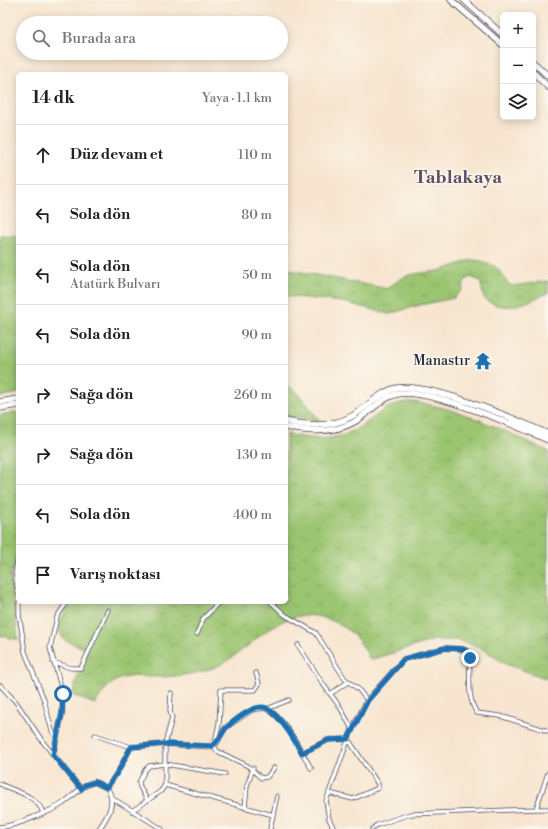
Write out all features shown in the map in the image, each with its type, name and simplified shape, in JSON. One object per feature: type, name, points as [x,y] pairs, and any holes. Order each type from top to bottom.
[{"type":"main road","points":[[451,0],[500,42]]},
{"type":"main road","points":[[464,0],[500,31]]},
{"type":"main road","points":[[536,65],[548,76]]},
{"type":"main road","points":[[536,75],[548,87]]},
{"type":"main road","points":[[288,421],[316,426],[338,423],[356,414],[383,393],[397,388],[404,388],[427,390],[483,407],[548,434]]},
{"type":"main road","points":[[288,427],[316,431],[339,428],[360,419],[386,398],[404,394],[426,396],[488,415],[548,440]]},
{"type":"main road","points":[[0,402],[16,399]]},
{"type":"main road","points":[[0,408],[16,405]]},
{"type":"street","points":[[16,568],[16,580]]},
{"type":"street","points":[[19,604],[19,614],[25,652],[44,700],[52,731],[57,739]]},
{"type":"street","points":[[53,755],[62,714],[63,694],[50,648],[57,617],[66,604]]},
{"type":"street","points":[[196,634],[203,619],[217,604]]},
{"type":"street","points":[[273,604],[284,616],[316,633],[348,682],[358,689],[368,700]]},
{"type":"street","points":[[53,662],[71,668],[81,668],[108,610]]},
{"type":"street","points":[[298,645],[340,707],[352,729]]},
{"type":"street","points":[[334,829],[329,819],[326,800],[352,729],[368,700],[404,659],[445,648],[463,649],[469,652],[470,685],[474,707],[478,713],[500,716],[548,731]]},
{"type":"street","points":[[256,674],[259,684],[255,690],[221,690],[219,724],[214,746],[217,751],[253,768],[260,777],[264,778],[274,768]]},
{"type":"street","points":[[330,694],[348,682]]},
{"type":"street","points":[[0,685],[16,702],[28,722],[81,789]]},
{"type":"street","points":[[132,811],[162,791],[165,785],[165,744],[172,718],[171,693]]},
{"type":"street","points":[[214,746],[225,728],[255,708],[267,709],[289,700]]},
{"type":"street","points":[[267,709],[283,724],[310,768]]},
{"type":"street","points":[[95,735],[131,747],[165,744],[214,746]]},
{"type":"street","points":[[302,753],[328,740],[348,739]]},
{"type":"street","points":[[329,793],[353,798],[378,788],[378,782],[348,739]]},
{"type":"street","points":[[107,788],[131,747]]},
{"type":"street","points":[[147,800],[140,787],[140,779],[149,766],[165,764],[225,774]]},
{"type":"street","points":[[246,808],[248,786],[253,768]]},
{"type":"street","points":[[536,809],[548,773]]},
{"type":"street","points":[[0,827],[43,813],[61,805],[85,785],[95,782],[107,788],[112,798],[162,829]]},
{"type":"street","points":[[0,784],[33,798],[41,806],[43,813]]},
{"type":"street","points":[[165,785],[273,815]]},
{"type":"street","points":[[270,829],[277,796]]},
{"type":"street","points":[[99,829],[108,816],[112,798]]},
{"type":"street","points":[[372,829],[377,825],[410,814],[548,809]]},
{"type":"street","points":[[10,829],[12,824]]},
{"type":"green space","points":[[0,235],[16,236],[16,393],[0,397]]},
{"type":"green space","points":[[471,260],[480,261],[496,268],[508,284],[512,286],[548,281],[548,293],[524,303],[500,306],[484,298],[480,281],[471,277],[466,279],[462,290],[454,298],[420,305],[389,314],[343,302],[288,296],[288,269],[388,289],[398,280],[408,276],[441,270]]},
{"type":"green space","points":[[288,386],[297,392],[320,421],[288,417]]},
{"type":"green space","points":[[405,402],[432,405],[466,415],[548,451],[548,679],[503,663],[493,655],[475,645],[455,640],[434,640],[370,660],[360,642],[351,632],[333,621],[313,616],[296,617],[281,622],[267,630],[240,652],[210,669],[174,676],[124,678],[109,685],[95,704],[72,695],[86,649],[64,640],[61,634],[61,620],[69,604],[288,604],[288,434],[318,439],[337,437],[356,429],[387,408]]},
{"type":"green space","points":[[16,412],[16,571],[10,571],[18,640],[0,635],[0,415]]},
{"type":"place","name":"Manastır","points":[[483,361]]},
{"type":"district","name":"Tablakaya","points":[[458,177]]},
{"type":"route","points":[[63,694],[62,714],[53,755],[81,789],[85,785],[95,782],[107,788],[131,747],[165,744],[208,747],[214,746],[228,726],[255,708],[261,707],[272,713],[293,737],[302,753],[328,740],[348,739],[368,700],[404,659],[431,653],[445,648],[463,649],[469,652],[470,658]]}]
